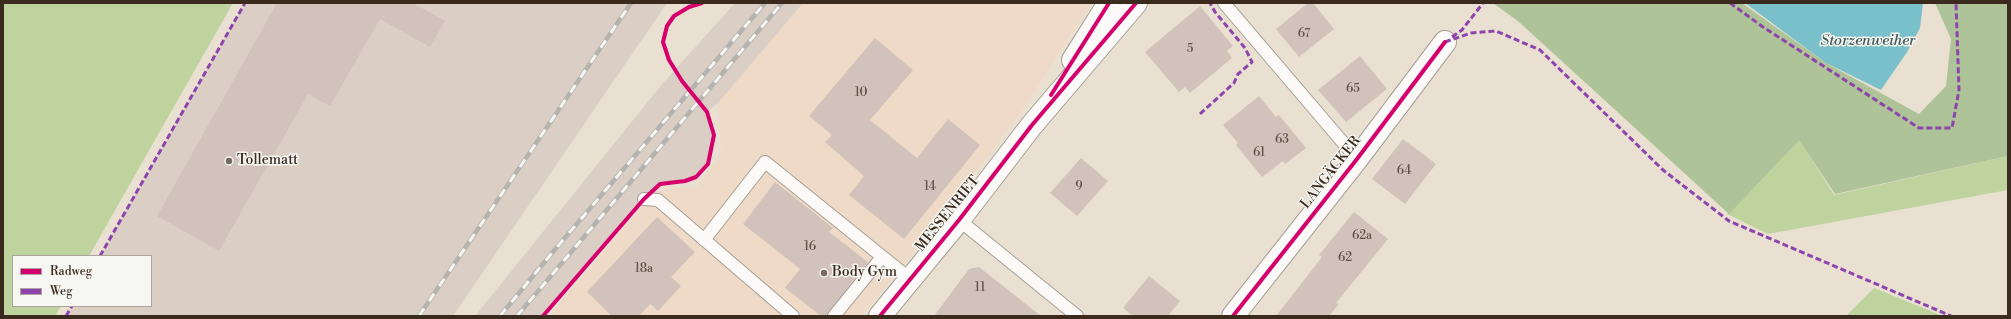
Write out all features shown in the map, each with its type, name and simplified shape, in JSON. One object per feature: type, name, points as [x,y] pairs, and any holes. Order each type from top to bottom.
[{"type":"main road","name":"MESSENRIET","points":[[880,316],[959,220],[1032,125],[1109,13],[1136,3]]},
{"type":"main road","name":"LANGÄCKER","points":[[1233,316],[1357,159],[1445,42]]},
{"type":"lane","points":[[1224,3],[1357,159]]},
{"type":"lane","points":[[704,240],[764,162],[910,279]]},
{"type":"lane","points":[[644,198],[658,200],[794,316]]},
{"type":"lane","points":[[959,220],[1077,316]]},
{"type":"lane","points":[[834,316],[882,256]]},
{"type":"shaded area","points":[[245,3],[667,3],[453,316],[66,316],[71,307],[152,307],[152,255],[101,255]]},
{"type":"shaded area","points":[[735,3],[803,3],[718,103],[707,112],[714,135],[708,164],[696,177],[685,181],[660,184],[644,199],[543,316],[475,316],[663,83]]},
{"type":"shaded area","points":[[803,3],[1091,3],[1024,108],[941,219],[861,316],[549,316],[654,193],[677,187],[696,188],[721,155],[718,103]]},
{"type":"green space","points":[[3,3],[233,3],[90,255],[12,255],[12,307],[60,307],[55,316],[3,316]]},
{"type":"green space","points":[[1493,3],[1742,3],[1826,63],[1919,114],[1946,86],[1951,39],[1935,3],[2008,3],[2008,156],[1835,194],[1799,140],[1729,214],[1519,22]]},
{"type":"green space","points":[[1799,139],[1834,195],[2008,156],[2008,190],[1768,234],[1727,214]]},
{"type":"green space","points":[[1874,288],[1943,316],[1846,316]]},
{"type":"water","name":"Storzenweiher","points":[[1745,3],[1923,3],[1920,28],[1907,52],[1881,90],[1826,63]]},
{"type":"building","name":"Tollematt","points":[[277,3],[413,3],[445,21],[430,47],[380,19],[330,106],[308,94],[219,251],[157,216]]},
{"type":"building","points":[[1308,3],[1313,3],[1334,29],[1299,57],[1276,29]]},
{"type":"building","points":[[1200,6],[1233,46],[1227,51],[1232,58],[1190,93],[1185,87],[1179,92],[1145,52]]},
{"type":"building","points":[[875,38],[913,70],[870,120],[917,158],[948,119],[980,145],[904,239],[849,195],[864,176],[825,142],[832,135],[809,116]]},
{"type":"building","points":[[1360,56],[1387,89],[1346,122],[1318,90]]},
{"type":"building","points":[[1259,96],[1276,117],[1279,115],[1306,148],[1285,164],[1283,161],[1262,177],[1236,145],[1238,143],[1223,125]]},
{"type":"building","points":[[1403,139],[1436,164],[1405,204],[1372,179]]},
{"type":"building","points":[[1081,158],[1108,181],[1077,216],[1050,193]]},
{"type":"building","points":[[775,182],[833,228],[829,232],[868,262],[826,316],[821,316],[785,288],[800,269],[743,224]]},
{"type":"building","points":[[1354,212],[1388,239],[1336,303],[1339,304],[1329,316],[1276,316],[1322,257],[1319,255]]},
{"type":"building","points":[[657,217],[695,252],[671,277],[681,286],[658,311],[650,304],[639,316],[612,316],[587,292]]},
{"type":"building","points":[[979,267],[1041,316],[934,316],[969,269]]},
{"type":"building","points":[[1149,276],[1180,301],[1168,316],[1133,316],[1123,308]]},
{"type":"railway","points":[[419,316],[631,3]]},
{"type":"railway","points":[[500,316],[765,3]]},
{"type":"railway","points":[[517,316],[782,3]]},
{"type":"marked path","points":[[101,255],[245,3]]},
{"type":"marked path","points":[[1200,114],[1234,83],[1238,74],[1252,62],[1245,48],[1215,12],[1210,3]]},
{"type":"marked path","points":[[1452,37],[1462,30],[1483,3]]},
{"type":"marked path","points":[[1730,3],[1763,27],[1919,128],[1952,128],[1959,90],[1956,3]]},
{"type":"marked path","points":[[1445,42],[1471,33],[1496,31],[1540,50],[1663,170],[1729,221],[1951,316]]},
{"type":"marked path","points":[[66,316],[71,307]]},
{"type":"cycle path","points":[[543,316],[644,199],[660,184],[685,181],[696,177],[708,164],[714,135],[707,112],[682,81],[669,60],[663,42],[667,26],[674,16],[689,7],[702,3]]},
{"type":"cycle path","points":[[1051,95],[1109,3]]},
{"type":"cycle path","points":[[880,316],[959,220],[1032,125],[1136,3]]},
{"type":"cycle path","points":[[1233,316],[1357,159],[1445,42]]},
{"type":"place","name":"Tollematt","points":[[229,161]]},
{"type":"place","name":"Body Gym","points":[[824,273]]}]
